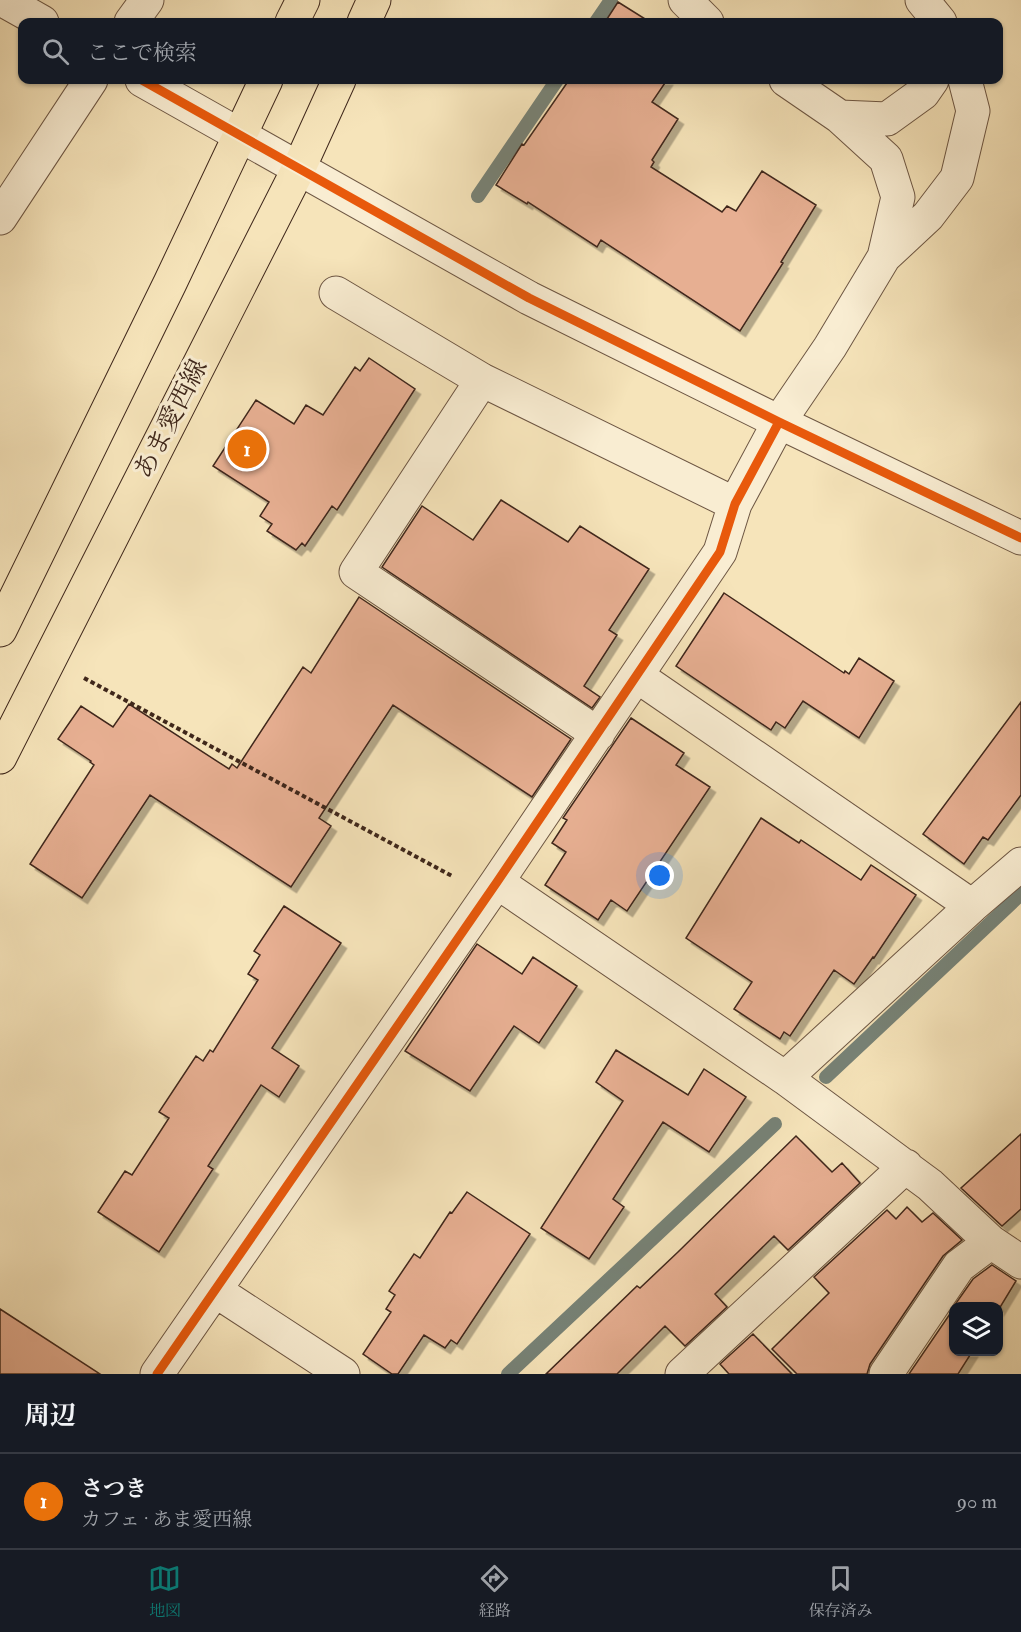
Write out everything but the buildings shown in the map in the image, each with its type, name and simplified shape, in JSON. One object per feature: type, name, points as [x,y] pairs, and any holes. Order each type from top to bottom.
[{"type":"main road","points":[[294,18],[303,0]]},
{"type":"main road","points":[[366,18],[375,0]]},
{"type":"main road","points":[[2,621],[170,283],[264,84]]},
{"type":"main road","name":"あま愛西線","points":[[0,757],[299,168],[337,84]]},
{"type":"street","points":[[3,0],[35,18]]},
{"type":"street","points":[[134,18],[147,0]]},
{"type":"street","points":[[685,0],[703,18]]},
{"type":"street","points":[[922,0],[937,18]]},
{"type":"street","points":[[0,218],[88,84]]},
{"type":"street","points":[[149,84],[529,298],[779,422],[1021,537]]},
{"type":"street","points":[[792,84],[840,117],[886,159],[898,197],[884,257]]},
{"type":"street","points":[[840,117],[886,119],[923,93],[929,84]]},
{"type":"street","points":[[157,1374],[493,889],[720,552],[735,504],[779,422],[830,347],[884,257],[928,216],[957,178],[973,111],[966,84]]},
{"type":"street","points":[[336,293],[482,380],[735,504]]},
{"type":"street","points":[[482,380],[356,572],[598,734]]},
{"type":"street","points":[[637,676],[972,906]]},
{"type":"street","points":[[785,1077],[1021,864]]},
{"type":"street","points":[[493,889],[785,1077],[906,1166],[930,1185],[991,1242],[1021,1262]]},
{"type":"street","points":[[682,1374],[906,1166]]},
{"type":"street","points":[[886,1374],[959,1266],[991,1242]]},
{"type":"street","points":[[216,1291],[343,1374]]},
{"type":"path","points":[[49,659],[493,889]]},
{"type":"waterway","points":[[599,18],[611,0]]},
{"type":"waterway","points":[[478,196],[554,84]]},
{"type":"waterway","points":[[826,1077],[1021,894]]},
{"type":"waterway","points":[[508,1374],[775,1124]]},
{"type":"cycle path","points":[[149,84],[529,298],[779,422],[1021,538]]},
{"type":"cycle path","points":[[157,1374],[497,882],[720,552],[735,504],[779,422]]},
{"type":"place","name":"さつき","points":[[247,449]]}]
